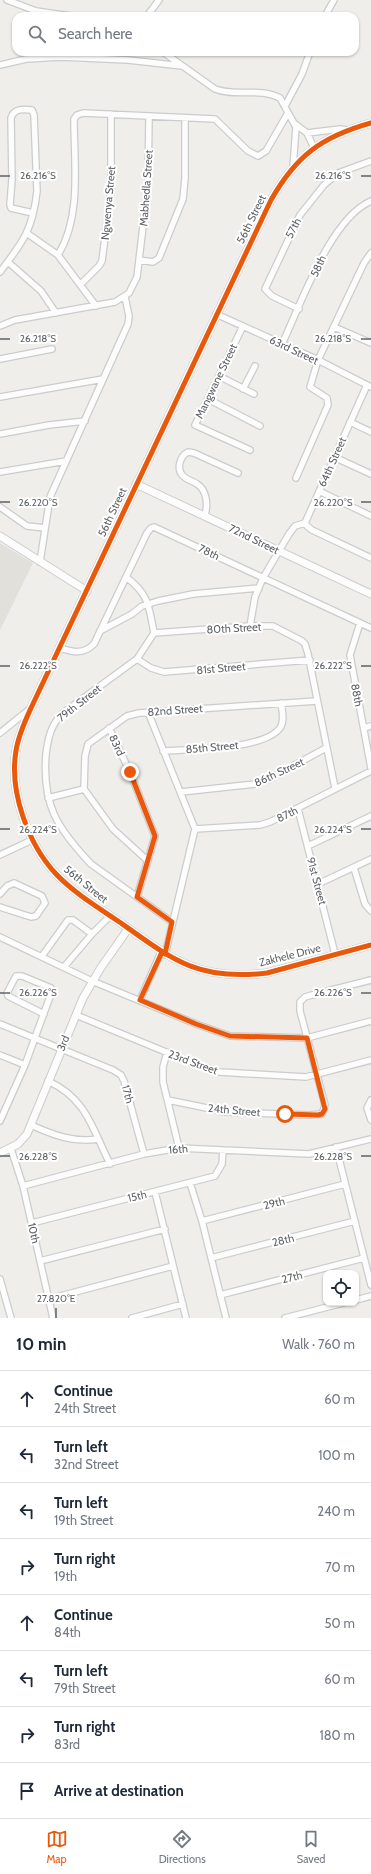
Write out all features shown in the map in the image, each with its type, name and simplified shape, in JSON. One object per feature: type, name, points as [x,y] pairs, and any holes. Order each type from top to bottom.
[{"type":"street","points":[[7,0],[36,11],[43,12]]},
{"type":"street","points":[[150,12],[159,0]]},
{"type":"street","points":[[327,12],[334,0]]},
{"type":"street","points":[[170,56],[218,91],[274,95],[280,98],[296,124],[307,133],[314,148]]},
{"type":"street","points":[[285,106],[302,74],[309,56]]},
{"type":"street","points":[[0,65],[35,58],[61,57],[128,60],[185,67]]},
{"type":"street","points":[[0,272],[28,234],[34,213],[37,184],[34,115],[32,110],[17,110],[13,113],[11,118],[12,179],[10,205],[11,208],[34,213]]},
{"type":"street","points":[[58,255],[67,239],[74,198],[74,119],[77,115],[83,113],[218,120],[229,134],[248,151],[258,156],[266,151],[288,113]]},
{"type":"street","name":"Ngwenya Street","points":[[81,284],[102,261],[111,188],[111,114]]},
{"type":"street","name":"Mabhedla Street","points":[[125,297],[135,283],[139,260],[148,184],[149,116]]},
{"type":"street","points":[[139,260],[153,262],[159,258],[182,206],[185,178],[185,118]]},
{"type":"street","name":"56th Street","points":[[128,928],[62,880],[48,864],[32,840],[19,803],[15,771],[16,751],[31,708],[270,200],[293,167],[314,148],[348,130],[371,123]]},
{"type":"street","points":[[293,167],[296,124]]},
{"type":"street","points":[[307,133],[348,130]]},
{"type":"street","name":"57th","points":[[299,309],[272,296],[265,289],[294,227],[309,202],[333,176],[371,161]]},
{"type":"street","name":"58th","points":[[282,344],[332,240],[357,209],[371,201]]},
{"type":"street","points":[[28,234],[58,255],[96,306]]},
{"type":"street","points":[[296,478],[328,404],[327,398],[310,387],[318,360],[364,263],[371,253]]},
{"type":"street","points":[[8,262],[41,291],[56,313]]},
{"type":"street","points":[[0,326],[15,320],[115,302],[125,297],[129,316],[128,324],[50,497],[40,562]]},
{"type":"street","name":"63rd Street","points":[[216,314],[318,360],[369,386]]},
{"type":"street","name":"Mangwane Street","points":[[243,326],[195,425],[250,450]]},
{"type":"street","points":[[334,327],[371,343]]},
{"type":"street","points":[[0,359],[52,349]]},
{"type":"street","points":[[243,389],[255,366]]},
{"type":"street","points":[[219,376],[254,394]]},
{"type":"street","points":[[0,397],[103,379]]},
{"type":"street","name":"64th Street","points":[[305,523],[350,422],[369,386]]},
{"type":"street","points":[[208,399],[260,426]]},
{"type":"street","points":[[0,434],[49,425],[84,421]]},
{"type":"street","points":[[350,422],[371,432]]},
{"type":"street","points":[[205,515],[207,502],[201,488],[183,476],[180,471],[180,464],[183,456],[188,452],[194,453],[238,473]]},
{"type":"street","points":[[334,457],[371,474]]},
{"type":"street","points":[[0,472],[66,462]]},
{"type":"street","name":"72nd Street","points":[[136,484],[371,594]]},
{"type":"street","points":[[319,491],[371,516]]},
{"type":"street","points":[[0,507],[27,526],[45,528]]},
{"type":"street","points":[[250,626],[251,612],[263,578],[278,551],[295,526],[305,523],[312,530],[371,558]]},
{"type":"street","name":"78th","points":[[59,648],[72,652],[85,651],[94,644],[147,534],[151,528],[154,527],[371,628]]},
{"type":"street","points":[[0,536],[87,591]]},
{"type":"street","points":[[126,577],[141,589],[149,604],[154,633]]},
{"type":"street","points":[[100,631],[149,604],[193,594],[259,588]]},
{"type":"street","name":"88th","points":[[360,623],[350,655],[371,768]]},
{"type":"street","name":"80th Street","points":[[154,633],[250,626],[273,626],[302,641],[305,644],[310,660],[335,788]]},
{"type":"street","name":"79th Street","points":[[154,633],[137,658],[63,712],[54,722],[46,751],[45,775],[48,798],[59,825],[91,864],[172,922]]},
{"type":"street","name":"81st Street","points":[[137,658],[151,668],[164,672],[310,660]]},
{"type":"street","name":"82nd Street","points":[[84,789],[86,747],[90,742],[127,716],[148,712],[317,701]]},
{"type":"street","name":"85th Street","points":[[163,751],[238,746],[260,740],[274,733],[281,727],[281,703]]},
{"type":"street","points":[[0,733],[31,708]]},
{"type":"street","points":[[140,1000],[163,954],[195,829],[148,712]]},
{"type":"street","points":[[364,728],[371,726]]},
{"type":"street","name":"83rd","points":[[109,728],[153,827],[155,840],[137,897]]},
{"type":"street","name":"86th Street","points":[[181,792],[255,784],[270,779],[326,748]]},
{"type":"street","name":"87th","points":[[195,829],[260,825],[298,809],[335,788],[371,771]]},
{"type":"street","points":[[48,798],[84,789],[90,800],[113,829],[148,861]]},
{"type":"street","name":"91st Street","points":[[298,809],[335,954]]},
{"type":"street","points":[[308,846],[371,816]]},
{"type":"street","points":[[0,855],[32,840]]},
{"type":"street","points":[[318,884],[371,859]]},
{"type":"street","points":[[354,868],[365,904],[371,910]]},
{"type":"street","points":[[0,894],[7,886],[14,882],[42,896],[45,903],[36,916],[31,918],[0,907]]},
{"type":"street","points":[[64,967],[92,934],[110,916]]},
{"type":"street","points":[[42,956],[68,920],[73,920],[92,934]]},
{"type":"street","name":"Zakhele Drive","points":[[128,928],[163,954],[199,970],[224,974],[267,973],[371,945]]},
{"type":"street","name":"3rd","points":[[0,1153],[11,1149],[23,1140],[32,1125],[48,1081],[92,981],[128,928]]},
{"type":"street","points":[[0,936],[92,981],[196,1024],[230,1036],[307,1038],[371,1021]]},
{"type":"street","points":[[0,1121],[25,1065],[44,1014],[52,989],[22,976],[16,976],[7,992],[8,996],[44,1014]]},
{"type":"street","points":[[318,1075],[299,1006],[302,999],[312,994],[371,980]]},
{"type":"street","name":"23rd Street","points":[[76,1015],[219,1072],[306,1077],[371,1060]]},
{"type":"street","points":[[0,1024],[61,1050]]},
{"type":"street","name":"17th","points":[[61,1050],[113,1070],[121,1075],[124,1081],[144,1154]]},
{"type":"street","points":[[167,1052],[162,1074],[179,1148]]},
{"type":"street","points":[[0,1055],[25,1065]]},
{"type":"street","name":"24th Street","points":[[168,1100],[226,1112],[308,1116],[318,1115],[324,1112],[325,1105],[318,1075]]},
{"type":"street","points":[[48,1081],[58,1086],[80,1103],[110,1164]]},
{"type":"street","points":[[371,1100],[367,1108],[371,1120]]},
{"type":"street","points":[[32,1125],[46,1132],[71,1139],[85,1141],[98,1139]]},
{"type":"street","name":"16th","points":[[23,1186],[144,1154],[179,1148],[309,1154],[371,1139]]},
{"type":"street","points":[[336,1147],[371,1285]]},
{"type":"street","name":"10th","points":[[11,1149],[23,1186],[53,1318]]},
{"type":"street","name":"15th","points":[[32,1223],[216,1176],[222,1164],[223,1150]]},
{"type":"street","points":[[190,1183],[202,1221],[226,1318]]},
{"type":"street","name":"29th","points":[[202,1221],[345,1184]]},
{"type":"street","points":[[155,1192],[186,1318]]},
{"type":"street","name":"28th","points":[[211,1258],[355,1221]]},
{"type":"street","points":[[40,1261],[165,1229]]},
{"type":"street","name":"27th","points":[[220,1295],[364,1258]]},
{"type":"street","points":[[49,1299],[173,1266]]},
{"type":"street","points":[[0,1279],[11,1318]]},
{"type":"street","points":[[359,1299],[371,1296]]},
{"type":"street","points":[[132,1318],[183,1304]]},
{"type":"street","points":[[285,1318],[331,1306]]},
{"type":"shaded area","points":[[0,543],[33,563],[0,630]]},
{"type":"cycle path","points":[[371,123],[338,135],[312,150],[290,171],[271,200],[29,713],[18,740],[15,767],[15,783],[23,816],[29,832],[46,862],[71,888],[173,958],[205,971],[243,975],[267,973],[371,945]]},
{"type":"route","points":[[130,772],[153,827],[155,836],[137,897],[172,922],[165,954],[162,952],[140,1000],[196,1024],[230,1036],[296,1039],[307,1038],[318,1075],[325,1109],[322,1114],[318,1115],[308,1116],[285,1114]]}]
